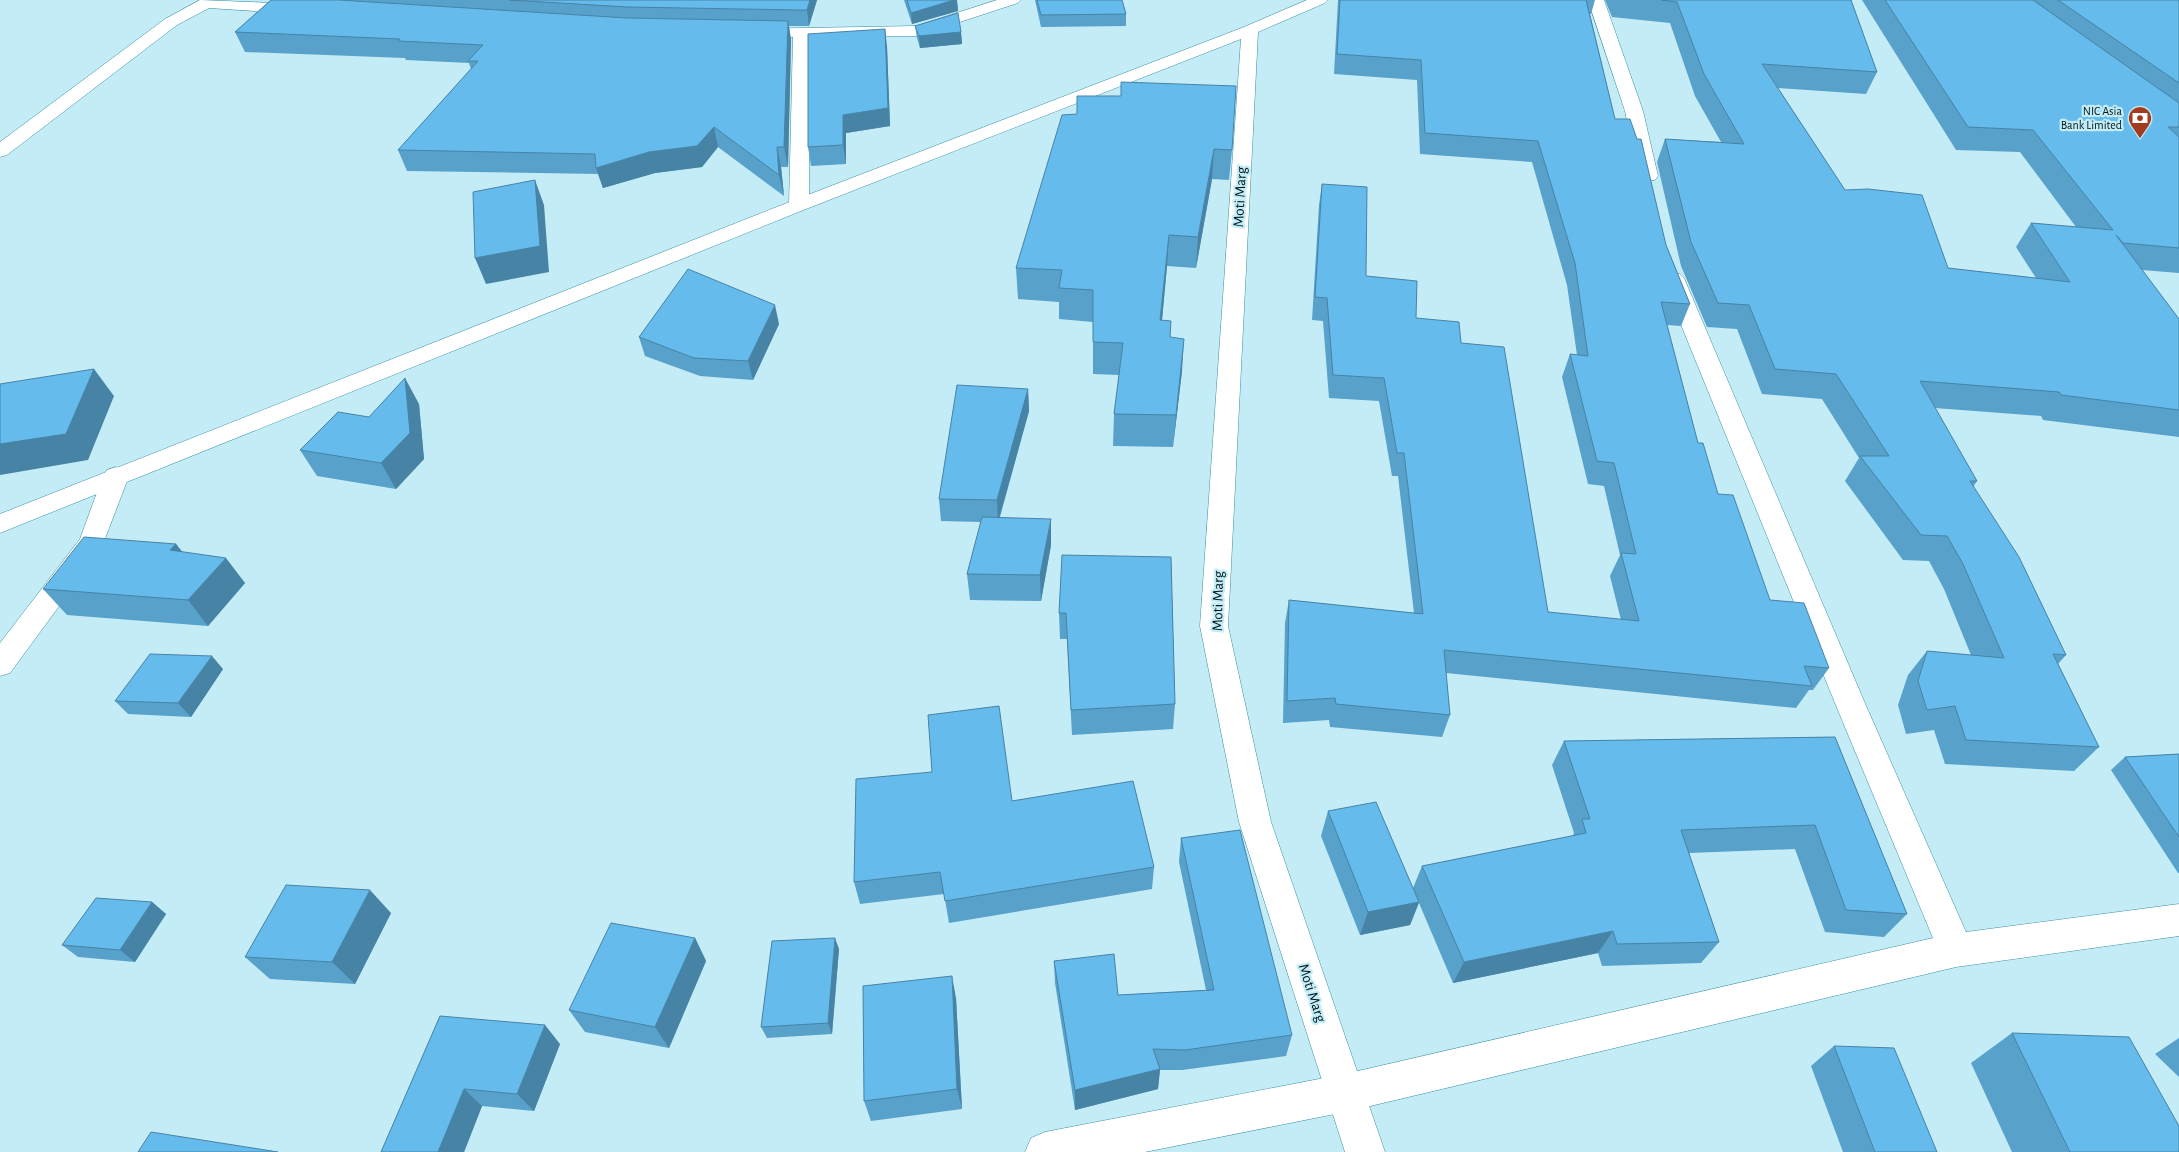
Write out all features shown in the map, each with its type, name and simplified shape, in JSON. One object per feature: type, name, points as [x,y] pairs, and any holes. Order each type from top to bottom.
[{"type":"street","points":[[741,32],[801,34],[917,31],[1013,0]]},
{"type":"street","points":[[0,524],[799,204],[1250,30],[1320,0]]},
{"type":"street","points":[[1596,0],[1634,110],[1654,198]]},
{"type":"street","points":[[0,151],[11,145],[171,22],[206,3],[315,10]]},
{"type":"street","name":"Moti Marg","points":[[1250,30],[1214,626],[1255,822],[1365,1152]]},
{"type":"street","points":[[799,204],[801,34]]},
{"type":"street","points":[[1666,257],[1696,334],[1852,708],[1956,950]]},
{"type":"street","points":[[0,666],[92,542],[116,476]]},
{"type":"street","points":[[1045,1152],[1345,1093],[1956,950],[2179,920]]},
{"type":"building","points":[[271,0],[339,0],[627,18],[788,21],[784,147],[777,147],[779,175],[714,127],[697,146],[649,152],[596,168],[595,154],[398,150],[478,61],[468,61],[483,45],[398,41],[400,39],[235,32]]},
{"type":"building","points":[[509,0],[810,0],[807,10],[798,10],[628,7]]},
{"type":"building","points":[[907,0],[954,0],[911,13]]},
{"type":"building","points":[[1037,0],[1122,0],[1126,14],[1041,15]]},
{"type":"building","points":[[1340,0],[1586,0],[1615,119],[1630,119],[1637,139],[1641,139],[1666,245],[1690,304],[1661,302],[1698,443],[1703,443],[1718,494],[1733,495],[1770,600],[1804,603],[1829,668],[1804,666],[1812,686],[1444,650],[1450,715],[1336,704],[1335,698],[1287,701],[1289,600],[1423,614],[1404,453],[1397,453],[1384,378],[1333,375],[1327,298],[1315,297],[1322,184],[1367,187],[1366,276],[1417,281],[1416,318],[1459,322],[1461,343],[1504,347],[1548,612],[1639,621],[1621,553],[1636,554],[1614,463],[1597,461],[1570,354],[1588,356],[1575,263],[1538,141],[1425,133],[1421,60],[1337,54]]},
{"type":"building","points":[[1661,0],[1851,0],[1877,72],[1762,64],[1845,190],[1868,189],[1922,195],[1948,268],[2070,282],[2031,223],[2113,230],[2033,130],[1968,127],[1885,0],[2033,0],[2179,103],[2179,127],[2168,127],[2179,137],[2179,248],[2123,243],[2116,235],[2179,319],[2179,410],[2061,395],[2059,392],[1920,381],[1977,481],[1970,481],[2019,557],[2066,655],[2053,654],[2099,747],[1966,740],[1955,706],[1927,710],[1918,681],[1927,651],[2004,658],[1963,564],[1947,536],[1921,535],[1860,456],[1889,456],[1836,374],[1775,369],[1749,305],[1718,303],[1691,242],[1665,139],[1744,144],[1704,74],[1677,2]]},
{"type":"building","points":[[2058,0],[2179,0],[2179,83]]},
{"type":"building","points":[[958,13],[961,32],[919,36],[915,26]]},
{"type":"building","points":[[885,29],[888,108],[843,115],[843,145],[808,147],[808,34]]},
{"type":"building","points":[[1121,82],[1236,86],[1232,150],[1214,149],[1198,237],[1169,235],[1160,320],[1171,321],[1170,337],[1184,339],[1176,415],[1114,414],[1123,343],[1093,342],[1093,290],[1059,288],[1062,270],[1016,268],[1062,115],[1077,114],[1077,96],[1121,96]]},
{"type":"building","points":[[535,180],[540,246],[475,258],[473,192]]},
{"type":"building","points":[[688,269],[775,305],[748,361],[694,358],[639,337]]},
{"type":"building","points":[[94,369],[66,434],[0,444],[0,384]]},
{"type":"building","points":[[405,378],[410,433],[381,463],[300,450],[338,412],[369,417]]},
{"type":"building","points":[[957,385],[1028,389],[997,500],[939,499]]},
{"type":"building","points":[[982,517],[1051,519],[1040,575],[967,574]]},
{"type":"building","points":[[84,537],[176,544],[170,550],[226,558],[188,600],[43,589]]},
{"type":"building","points":[[1062,555],[1171,557],[1175,704],[1071,710],[1066,613],[1059,613]]},
{"type":"building","points":[[150,654],[212,656],[178,703],[115,701]]},
{"type":"building","points":[[999,706],[1012,801],[1133,781],[1154,867],[945,901],[940,872],[854,882],[856,779],[932,772],[928,715]]},
{"type":"building","points":[[1835,737],[1907,914],[1846,910],[1815,825],[1681,830],[1719,942],[1617,944],[1613,931],[1464,962],[1422,866],[1586,833],[1582,819],[1590,819],[1564,741]]},
{"type":"building","points":[[2179,754],[2179,837],[2125,757]]},
{"type":"building","points":[[1376,802],[1419,902],[1368,912],[1328,811]]},
{"type":"building","points":[[1240,830],[1292,1035],[1185,1050],[1153,1049],[1160,1069],[1075,1090],[1054,961],[1114,954],[1118,995],[1214,990],[1181,838]]},
{"type":"building","points":[[286,885],[370,890],[332,962],[245,957]]},
{"type":"building","points":[[96,898],[152,902],[120,950],[62,945]]},
{"type":"building","points":[[611,923],[695,938],[655,1027],[569,1010]]},
{"type":"building","points":[[835,938],[828,1023],[761,1027],[772,941]]},
{"type":"building","points":[[952,976],[957,1089],[864,1101],[863,986]]},
{"type":"building","points":[[440,1016],[545,1025],[517,1094],[464,1089],[438,1152],[381,1152]]},
{"type":"building","points":[[2012,1033],[2129,1037],[2179,1126],[2179,1152],[2070,1152]]},
{"type":"building","points":[[1834,1046],[1894,1048],[1937,1152],[1875,1152]]},
{"type":"building","points":[[151,1132],[278,1152],[138,1152]]},
{"type":"place","name":"NIC Asia Bank Limited","points":[[2140,139]]}]
